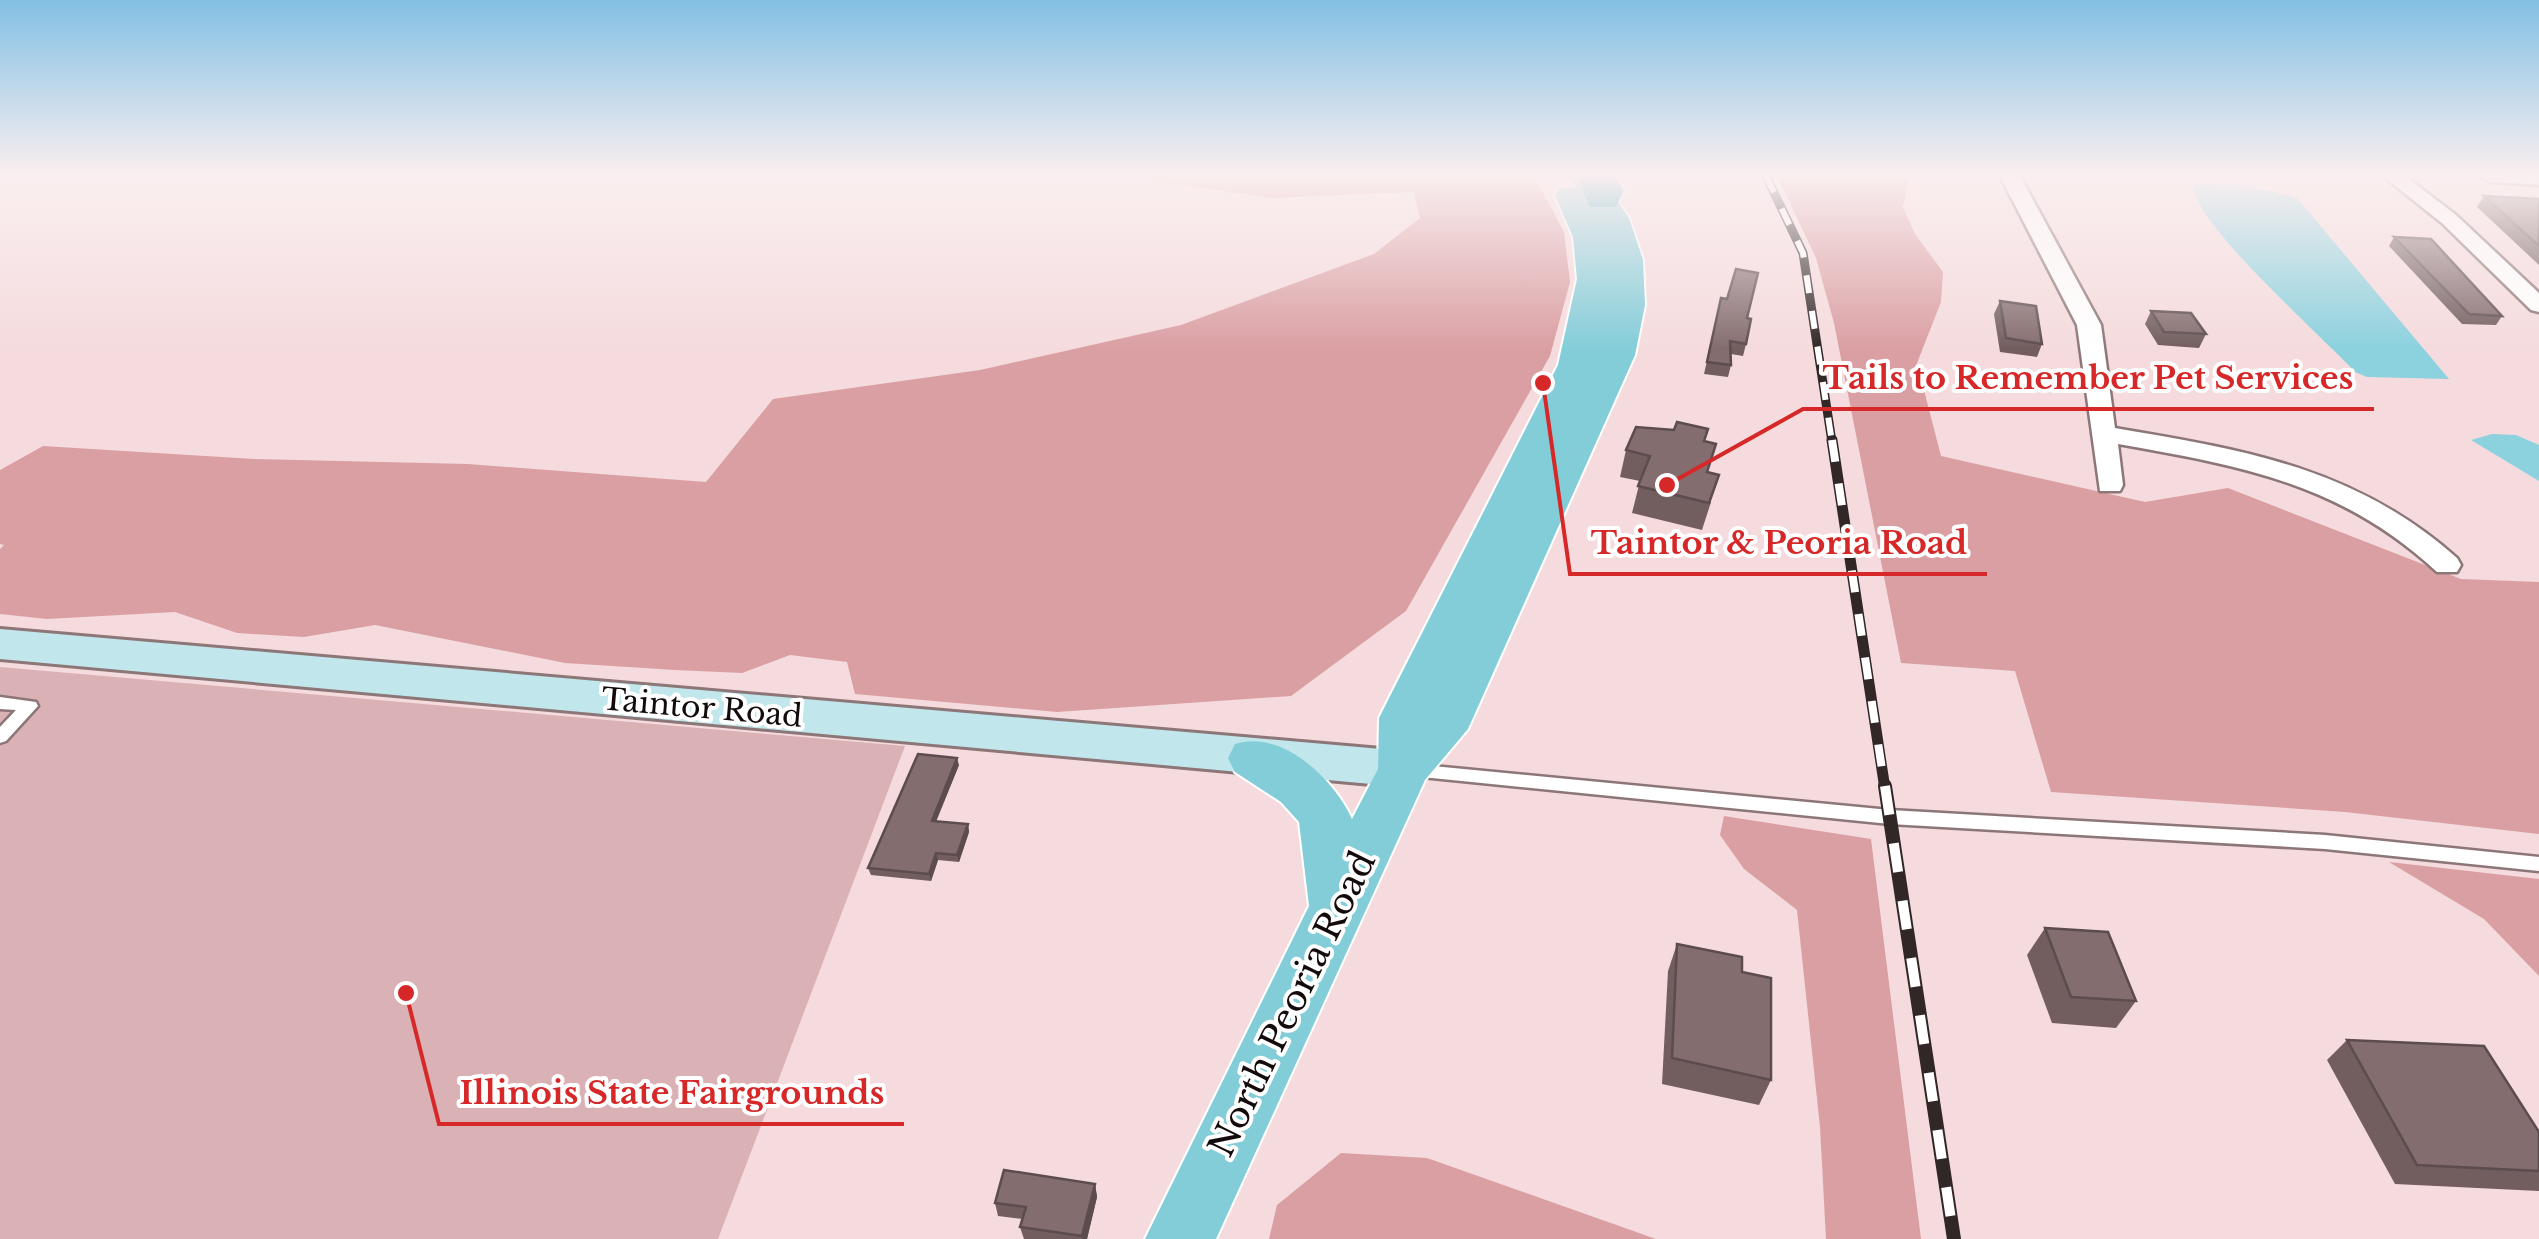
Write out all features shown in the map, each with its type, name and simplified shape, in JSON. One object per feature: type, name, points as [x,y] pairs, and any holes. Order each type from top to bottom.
[{"type":"main road","name":"North Peoria Road","points":[[1404,770],[1405,718],[1576,365],[1594,314],[1592,241],[1588,234]]},
{"type":"main road","name":"North Peoria Road","points":[[1180,1239],[1404,770],[1442,729],[1616,354],[1624,326],[1626,262],[1621,234]]},
{"type":"main road","name":"Taintor Road","points":[[0,644],[1404,770]]},
{"type":"main road","points":[[1254,758],[1300,784],[1323,808],[1338,907]]},
{"type":"street","points":[[2041,234],[2090,325],[2110,485]]},
{"type":"street","points":[[2464,234],[2539,304]]},
{"type":"street","points":[[2104,434],[2255,461],[2324,482],[2404,524],[2447,565]]},
{"type":"lane","points":[[0,703],[30,706],[0,738]]},
{"type":"lane","points":[[1404,770],[1890,818],[2325,842],[2539,864]]},
{"type":"shaded area","points":[[1400,234],[1564,234],[1570,282],[1550,356],[1406,611],[1291,696],[1057,712],[855,694],[847,662],[790,655],[742,673],[675,670],[565,663],[375,625],[304,637],[237,633],[175,612],[47,619],[0,614],[0,549],[4,545],[0,544],[0,470],[43,446],[254,459],[468,464],[706,482],[773,399],[980,370],[1181,325],[1374,254]]},
{"type":"shaded area","points":[[1804,234],[1915,234],[1943,272],[1941,302],[1917,363],[1941,456],[2145,502],[2228,488],[2461,579],[2539,582],[2539,834],[2345,812],[2051,792],[2015,671],[1901,663],[1834,323],[1816,258]]},
{"type":"shaded area","points":[[0,667],[905,746],[718,1239],[0,1239]]},
{"type":"shaded area","points":[[1724,816],[1871,839],[1921,1239],[1826,1239],[1820,1127],[1797,910],[1744,869],[1720,835]]},
{"type":"shaded area","points":[[2389,862],[2539,879],[2539,976],[2484,919]]},
{"type":"shaded area","points":[[1341,1153],[1427,1158],[1656,1239],[1269,1239],[1277,1205]]},
{"type":"water","points":[[2221,234],[2327,234],[2449,379],[2367,377],[2355,372]]},
{"type":"water","points":[[2492,434],[2516,435],[2539,445],[2539,481],[2471,440]]},
{"type":"building","points":[[2526,234],[2539,234],[2539,246]]},
{"type":"building","points":[[2394,237],[2431,239],[2502,316],[2469,314]]},
{"type":"building","points":[[1736,269],[1758,273],[1747,318],[1751,319],[1746,344],[1730,341],[1731,365],[1707,362],[1721,298],[1727,299]]},
{"type":"building","points":[[2000,301],[2036,306],[2042,344],[2006,338]]},
{"type":"building","points":[[2151,311],[2191,313],[2206,334],[2164,332]]},
{"type":"building","points":[[1677,422],[1708,429],[1704,441],[1716,444],[1707,472],[1719,475],[1709,503],[1638,486],[1650,456],[1626,450],[1636,427],[1674,430]]},
{"type":"building","points":[[918,754],[957,758],[932,821],[968,824],[957,855],[936,853],[929,874],[868,868]]},
{"type":"building","points":[[2045,928],[2108,932],[2136,1001],[2071,997]]},
{"type":"building","points":[[1677,944],[1742,957],[1742,972],[1771,978],[1771,1080],[1672,1058]]},
{"type":"building","points":[[2347,1040],[2484,1046],[2539,1132],[2539,1171],[2417,1165]]},
{"type":"building","points":[[1004,1170],[1095,1184],[1082,1236],[1020,1227],[1026,1207],[995,1203]]},
{"type":"railway","points":[[1794,234],[1803,253],[1832,442]]},
{"type":"railway","points":[[1832,440],[1885,789]]},
{"type":"railway","points":[[1885,786],[1954,1239]]},
{"type":"place","name":"Taintor & Peoria Road","points":[[1543,383]]},
{"type":"place","name":"Tails to Remember Pet Services","points":[[1667,485]]},
{"type":"place","name":"Illinois State Fairgrounds","points":[[406,993]]}]
